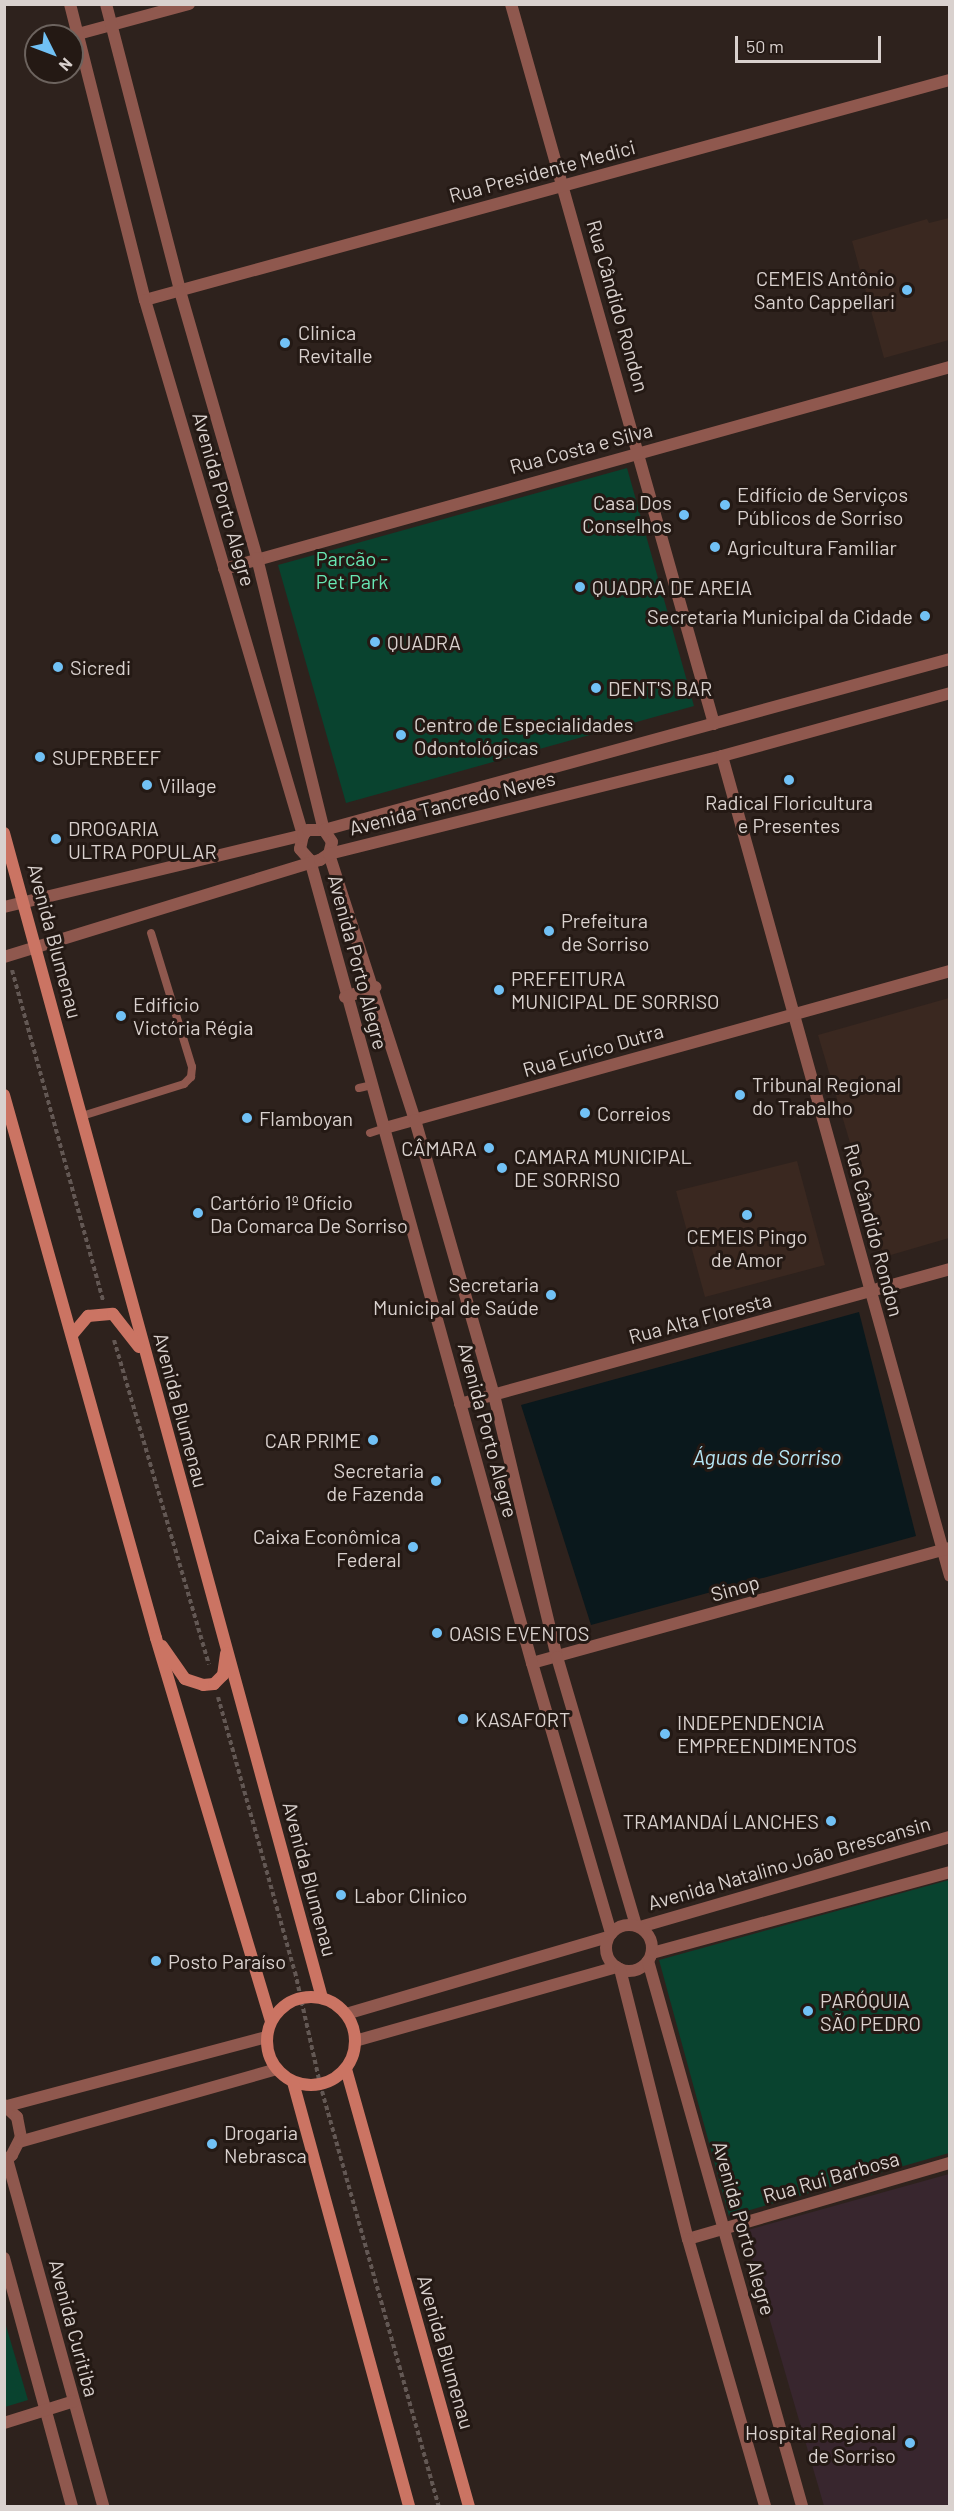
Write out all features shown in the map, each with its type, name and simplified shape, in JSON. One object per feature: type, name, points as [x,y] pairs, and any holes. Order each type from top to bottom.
[{"type":"main road","name":"Avenida Blumenau","points":[[4,833],[322,1998]]},
{"type":"main road","points":[[4,1095],[156,1638],[271,2021]]},
{"type":"main road","points":[[72,1335],[88,1316],[113,1314],[130,1332],[148,1364]]},
{"type":"main road","points":[[156,1638],[185,1679],[203,1685],[214,1684],[223,1675],[227,1647]]},
{"type":"main road","points":[[301,1998],[322,1998],[346,2014],[356,2041],[346,2068],[320,2084],[293,2082],[277,2069],[267,2049],[271,2021],[280,2009],[301,1998]]},
{"type":"main road","name":"Avenida Blumenau","points":[[346,2068],[469,2506]]},
{"type":"main road","points":[[293,2082],[408,2506]]},
{"type":"street","name":"Avenida Porto Alegre","points":[[70,4],[75,24]]},
{"type":"street","name":"Avenida Porto Alegre","points":[[106,4],[180,291],[257,558],[324,830],[332,842],[329,854],[375,987],[415,1120],[494,1395],[557,1657],[638,1926]]},
{"type":"street","points":[[84,33],[189,4]]},
{"type":"street","name":"Rua Cândido Rondon","points":[[511,4],[564,185],[714,724]]},
{"type":"street","name":"Avenida Porto Alegre","points":[[84,57],[146,300],[303,835],[300,849],[310,860],[345,997],[385,1128],[532,1664],[610,1935]]},
{"type":"street","name":"Rua Presidente Medici","points":[[146,300],[950,80]]},
{"type":"street","name":"Rua Costa e Silva","points":[[224,569],[638,452],[950,368]]},
{"type":"street","name":"Avenida Tancredo Neves","points":[[4,907],[25,904],[303,835],[314,829],[324,830],[950,659]]},
{"type":"street","name":"Avenida Tancredo Neves","points":[[6,956],[37,950],[310,860],[320,860],[329,854],[722,756],[950,693]]},
{"type":"street","name":"Rua Cândido Rondon","points":[[722,756],[871,1292],[946,1549],[950,1576]]},
{"type":"street","name":"Rua Eurico Dutra","points":[[385,1128],[950,971]]},
{"type":"street","points":[[345,997],[375,987]]},
{"type":"street","name":"Rua Alta Floresta","points":[[460,1404],[950,1269]]},
{"type":"street","name":"Sinop","points":[[532,1664],[946,1549]]},
{"type":"street","name":"Avenida Natalino João Brescansin","points":[[638,1926],[950,1837]]},
{"type":"street","points":[[356,2041],[619,1968],[638,1969],[650,1957],[950,1872]]},
{"type":"street","points":[[346,2014],[590,1939],[610,1935],[623,1925],[638,1926],[649,1935],[650,1957]]},
{"type":"street","points":[[610,1935],[608,1958],[619,1968],[688,2239],[765,2506]]},
{"type":"street","name":"Avenida Porto Alegre","points":[[650,1957],[723,2229],[802,2506]]},
{"type":"street","points":[[6,2161],[19,2142],[20,2127],[6,2105],[267,2037]]},
{"type":"street","points":[[19,2142],[277,2069]]},
{"type":"street","name":"Avenida Curitiba","points":[[6,2161],[103,2506]]},
{"type":"street","name":"Rua Rui Barbosa","points":[[688,2239],[950,2163]]},
{"type":"street","points":[[4,2258],[44,2412],[72,2506]]},
{"type":"street","points":[[4,2423],[74,2401]]},
{"type":"lane","points":[[82,1116],[184,1084],[191,1077],[192,1067],[151,933]]},
{"type":"lane","points":[[359,1088],[372,1085]]},
{"type":"lane","points":[[370,1132],[385,1128]]},
{"type":"path","points":[[6,956],[96,1262],[105,1313],[214,1684],[301,1998],[320,2084],[440,2506]]},
{"type":"shaded area","name":"CEMEIS Antônio Santo Cappellari","points":[[949,218],[949,340],[884,358],[852,241],[927,219],[929,223]]},
{"type":"shaded area","points":[[949,998],[949,1238],[884,1257],[818,1035]]},
{"type":"shaded area","name":"CEMEIS Pingo de Amor","points":[[797,1161],[825,1265],[705,1297],[676,1191]]},
{"type":"shaded area","points":[[949,2174],[949,2506],[824,2506],[744,2231]]},
{"type":"green space","name":"Parcão - Pet Park","points":[[627,468],[694,706],[346,803],[278,565]]},
{"type":"green space","name":"PARÓQUIA SÃO PEDRO","points":[[949,1880],[949,2153],[729,2216],[659,1960]]},
{"type":"green space","points":[[4,2319],[28,2400],[5,2407],[4,2407]]},
{"type":"water","name":"Águas de Sorriso","points":[[859,1312],[916,1536],[591,1625],[521,1405]]},
{"type":"place","name":"CEMEIS Antônio Santo Cappellari","points":[[907,290]]},
{"type":"place","name":"Clinica Revitalle","points":[[285,343]]},
{"type":"place","name":"Edifício de Serviços Públicos de Sorriso","points":[[725,505]]},
{"type":"place","name":"Casa Dos Conselhos","points":[[684,515]]},
{"type":"place","name":"Agricultura Familiar","points":[[715,547]]},
{"type":"place","name":"QUADRA DE AREIA","points":[[580,587]]},
{"type":"place","name":"Secretaria Municipal da Cidade","points":[[925,616]]},
{"type":"place","name":"QUADRA","points":[[375,642]]},
{"type":"place","name":"Sicredi","points":[[58,667]]},
{"type":"place","name":"DENT'S BAR","points":[[596,688]]},
{"type":"place","name":"Centro de Especialidades Odontológicas","points":[[401,735]]},
{"type":"place","name":"SUPERBEEF","points":[[40,757]]},
{"type":"place","name":"Radical Floricultura e Presentes","points":[[789,780]]},
{"type":"place","name":"Village","points":[[147,785]]},
{"type":"place","name":"DROGARIA ULTRA POPULAR","points":[[56,839]]},
{"type":"place","name":"Prefeitura de Sorriso","points":[[549,931]]},
{"type":"place","name":"PREFEITURA MUNICIPAL DE SORRISO","points":[[499,990]]},
{"type":"place","name":"Edificio Victória Régia","points":[[121,1016]]},
{"type":"place","name":"Tribunal Regional do Trabalho","points":[[740,1095]]},
{"type":"place","name":"Correios","points":[[585,1113]]},
{"type":"place","name":"Flamboyan","points":[[247,1118]]},
{"type":"place","name":"CÂMARA","points":[[489,1148]]},
{"type":"place","name":"CAMARA MUNICIPAL DE SORRISO","points":[[502,1168]]},
{"type":"place","name":"Cartório 1º Ofício Da Comarca De Sorriso","points":[[198,1213]]},
{"type":"place","name":"CEMEIS Pingo de Amor","points":[[747,1215]]},
{"type":"place","name":"Secretaria Municipal de Saúde","points":[[551,1295]]},
{"type":"place","name":"CAR PRIME","points":[[373,1440]]},
{"type":"place","name":"Secretaria de Fazenda","points":[[436,1481]]},
{"type":"place","name":"Caixa Econômica Federal","points":[[413,1547]]},
{"type":"place","name":"OASIS EVENTOS","points":[[437,1633]]},
{"type":"place","name":"KASAFORT","points":[[463,1719]]},
{"type":"place","name":"INDEPENDENCIA EMPREENDIMENTOS","points":[[665,1734]]},
{"type":"place","name":"TRAMANDAÍ LANCHES","points":[[831,1821]]},
{"type":"place","name":"Labor Clinico","points":[[341,1895]]},
{"type":"place","name":"Posto Paraíso","points":[[156,1961]]},
{"type":"place","name":"PARÓQUIA SÃO PEDRO","points":[[808,2011]]},
{"type":"place","name":"Drogaria Nebrasca","points":[[212,2144]]},
{"type":"place","name":"Hospital Regional de Sorriso","points":[[910,2443]]}]
